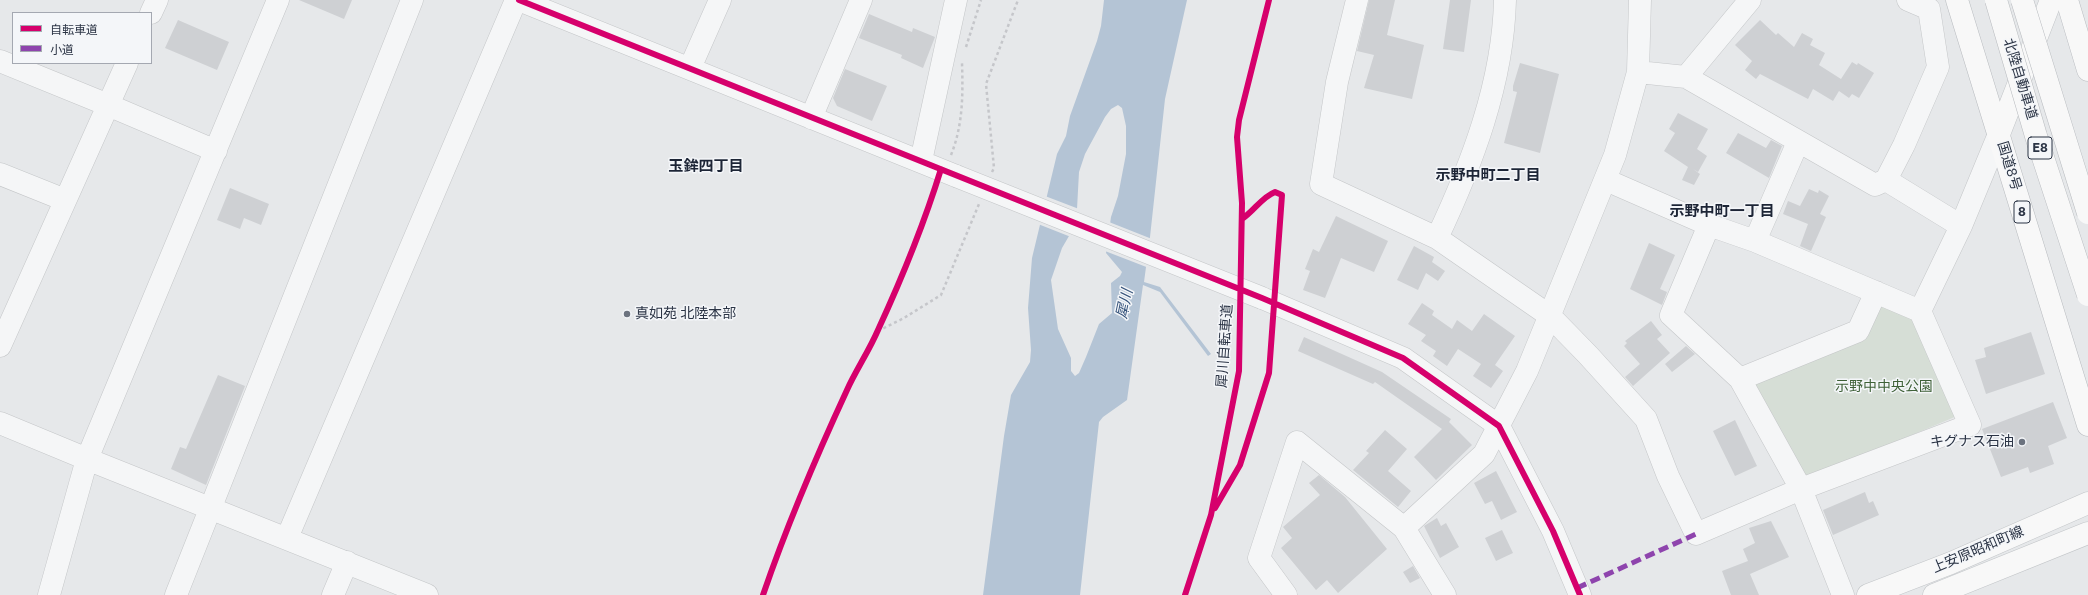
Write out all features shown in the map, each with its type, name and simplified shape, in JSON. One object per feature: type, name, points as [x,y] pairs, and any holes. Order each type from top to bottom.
[{"type":"main road","name":"国道8号","points":[[1957,0],[2088,425]]},
{"type":"main road","name":"北陸自動車道","points":[[1996,0],[2039,143],[2088,295]]},
{"type":"main road","name":"北陸自動車道","points":[[2022,0],[2088,213]]},
{"type":"main road","points":[[1999,134],[2051,0]]},
{"type":"main road","points":[[2067,0],[2088,70]]},
{"type":"main road","name":"上安原昭和町線","points":[[1868,595],[1951,563],[2088,503]]},
{"type":"main road","name":"上安原昭和町線","points":[[1934,595],[2088,533]]},
{"type":"street","points":[[151,12],[157,0]]},
{"type":"street","points":[[49,595],[87,459],[278,0]]},
{"type":"street","points":[[176,595],[212,508],[412,0]]},
{"type":"street","points":[[287,538],[518,0],[921,161],[952,168],[1403,358],[1499,426],[1553,530],[1580,595]]},
{"type":"street","points":[[690,68],[720,0]]},
{"type":"street","points":[[811,118],[862,0]]},
{"type":"street","points":[[921,161],[956,0]]},
{"type":"street","points":[[1357,0],[1337,82],[1321,184],[1436,238],[1550,316],[1588,355],[1646,419],[1668,476],[1696,534],[1801,489],[1970,425],[1920,311],[1755,241],[1709,225],[1606,180]]},
{"type":"street","points":[[1436,238],[1476,146],[1489,102],[1497,68],[1504,22],[1505,0]]},
{"type":"street","points":[[1404,528],[1484,454],[1527,371],[1615,155],[1638,72],[1640,0]]},
{"type":"street","points":[[1686,77],[1750,0]]},
{"type":"street","points":[[1638,72],[1686,77],[1875,186],[1886,180],[1904,145],[1938,67],[1929,9],[1908,0]]},
{"type":"street","points":[[0,61],[216,151]]},
{"type":"street","points":[[0,346],[128,64]]},
{"type":"street","points":[[1920,311],[1961,226],[1999,134]]},
{"type":"street","points":[[1755,241],[1798,142]]},
{"type":"street","points":[[0,174],[66,200]]},
{"type":"street","points":[[1886,180],[1961,226]]},
{"type":"street","points":[[1709,225],[1671,315],[1740,379],[1801,489],[1842,595]]},
{"type":"street","points":[[1740,379],[1858,331],[1876,292]]},
{"type":"street","points":[[0,422],[87,459],[427,595]]},
{"type":"street","points":[[1286,595],[1258,558],[1297,442],[1404,528],[1445,595]]},
{"type":"street","points":[[333,595],[347,562]]},
{"type":"path","points":[[964,53],[981,0]]},
{"type":"path","points":[[952,168],[963,95],[962,59]]},
{"type":"green space","name":"示野中中央公園","points":[[1877,305],[1917,319],[1957,416],[1808,479],[1751,385],[1864,336]]},
{"type":"water","name":"犀川","points":[[1104,0],[1187,0],[1165,99],[1144,282],[1160,287],[1211,354],[1208,356],[1160,292],[1143,285],[1127,400],[1103,417],[1099,422],[1080,595],[983,595],[1004,436],[1011,395],[1030,362],[1031,350],[1028,308],[1032,258],[1057,154],[1066,136],[1070,116],[1101,26]],"holes":[[[1118,105],[1122,108],[1126,126],[1126,154],[1118,196],[1111,217],[1106,253],[1122,272],[1120,276],[1111,283],[1112,313],[1099,324],[1079,373],[1075,376],[1071,371],[1071,358],[1058,329],[1051,280],[1062,248],[1069,236],[1077,209],[1079,172],[1085,154],[1111,109]]]},
{"type":"pier","points":[[1045,196],[1079,209],[1071,237],[1038,224]]},
{"type":"pier","points":[[1109,222],[1152,239],[1149,268],[1105,251]]},
{"type":"building","points":[[299,0],[352,0],[344,19]]},
{"type":"building","points":[[1369,0],[1395,0],[1387,35],[1424,45],[1412,99],[1364,88],[1374,55],[1357,51]]},
{"type":"building","points":[[1450,0],[1471,0],[1464,52],[1443,49]]},
{"type":"building","points":[[869,14],[912,32],[913,28],[935,37],[923,68],[901,58],[902,55],[859,38]]},
{"type":"building","points":[[178,20],[229,42],[217,70],[165,48]]},
{"type":"building","points":[[1760,20],[1776,35],[1778,33],[1794,47],[1802,33],[1813,39],[1810,45],[1825,53],[1819,65],[1841,79],[1852,62],[1857,65],[1858,63],[1874,73],[1859,98],[1852,94],[1849,98],[1839,91],[1833,101],[1813,89],[1808,99],[1760,74],[1756,79],[1745,70],[1752,61],[1735,45]]},
{"type":"building","points":[[1520,63],[1559,74],[1540,153],[1504,143],[1517,92],[1513,91],[1513,86]]},
{"type":"building","points":[[845,69],[887,86],[872,121],[837,106],[833,98]]},
{"type":"building","points":[[1678,113],[1708,129],[1697,149],[1707,156],[1698,172],[1693,169],[1700,174],[1694,185],[1682,180],[1688,167],[1664,151],[1675,133],[1669,129]]},
{"type":"building","points":[[1738,133],[1766,148],[1771,140],[1782,146],[1769,178],[1726,153]]},
{"type":"building","points":[[230,188],[269,204],[261,225],[244,218],[240,229],[217,220]]},
{"type":"building","points":[[1809,189],[1818,193],[1819,190],[1829,196],[1820,214],[1826,217],[1811,251],[1800,246],[1808,224],[1783,214],[1788,201],[1800,206]]},
{"type":"building","points":[[1336,216],[1388,241],[1374,272],[1341,258],[1325,298],[1303,290],[1310,271],[1305,269],[1313,249],[1319,252]]},
{"type":"building","points":[[1649,243],[1675,255],[1660,289],[1667,292],[1662,305],[1630,289]]},
{"type":"building","points":[[1414,246],[1434,257],[1432,262],[1445,271],[1438,281],[1426,273],[1418,290],[1397,280]]},
{"type":"building","points":[[1422,303],[1434,311],[1432,315],[1452,329],[1457,320],[1472,331],[1484,314],[1515,336],[1495,365],[1503,371],[1491,388],[1473,376],[1481,364],[1458,349],[1447,366],[1433,356],[1436,351],[1421,341],[1426,335],[1408,324]]},
{"type":"building","points":[[1651,321],[1662,335],[1657,339],[1670,353],[1633,386],[1625,377],[1640,364],[1624,346],[1627,343],[1625,341]]},
{"type":"building","points":[[2031,332],[2045,374],[1986,394],[1975,360],[1986,357],[1984,348]]},
{"type":"building","points":[[1304,337],[1382,372],[1451,419],[1449,422],[1472,445],[1436,480],[1414,457],[1442,429],[1375,382],[1373,384],[1298,351]]},
{"type":"building","points":[[1686,346],[1695,354],[1672,372],[1665,364]]},
{"type":"building","points":[[218,375],[245,386],[206,485],[171,469],[180,447],[186,449]]},
{"type":"building","name":"キグナス石油","points":[[2053,402],[2067,438],[2048,446],[2054,464],[2030,473],[2028,467],[2001,477],[1982,429]]},
{"type":"building","points":[[1735,420],[1757,466],[1735,476],[1713,431]]},
{"type":"building","points":[[1385,430],[1407,449],[1388,471],[1411,491],[1398,507],[1353,470],[1369,453],[1366,451]]},
{"type":"building","points":[[1496,471],[1517,512],[1501,520],[1492,501],[1485,504],[1474,483]]},
{"type":"building","points":[[1319,475],[1345,497],[1387,549],[1338,593],[1327,580],[1316,590],[1281,548],[1292,538],[1283,527],[1320,495],[1309,483]]},
{"type":"building","points":[[1865,492],[1869,503],[1873,501],[1879,515],[1833,535],[1823,510]]},
{"type":"building","points":[[1437,518],[1441,526],[1446,523],[1459,547],[1440,558],[1424,526]]},
{"type":"building","points":[[1771,521],[1789,557],[1750,574],[1759,595],[1731,595],[1722,571],[1748,561],[1743,549],[1755,543],[1749,528]]},
{"type":"building","points":[[1502,530],[1513,553],[1496,561],[1485,538]]},
{"type":"building","points":[[1413,566],[1420,578],[1410,583],[1403,572]]},
{"type":"marked path","points":[[1577,588],[1696,534]]},
{"type":"cycle path","points":[[519,0],[1262,298],[1403,358],[1499,426],[1553,531],[1580,595]]},
{"type":"cycle path","name":"犀川自転車道","points":[[1185,595],[1211,515],[1239,371],[1242,203],[1237,137],[1239,120],[1269,0]]},
{"type":"cycle path","points":[[763,595],[792,517],[835,415],[874,338],[904,271],[941,169]]},
{"type":"cycle path","points":[[1215,508],[1240,465],[1269,373],[1282,195],[1275,192],[1270,194],[1242,219]]},
{"type":"place","name":"真如苑 北陸本部","points":[[627,314]]},
{"type":"place","name":"キグナス石油","points":[[2022,442]]},
{"type":"district","name":"玉鉾四丁目","points":[[706,167]]},
{"type":"district","name":"示野中町二丁目","points":[[1488,176]]},
{"type":"district","name":"示野中町一丁目","points":[[1722,212]]}]
